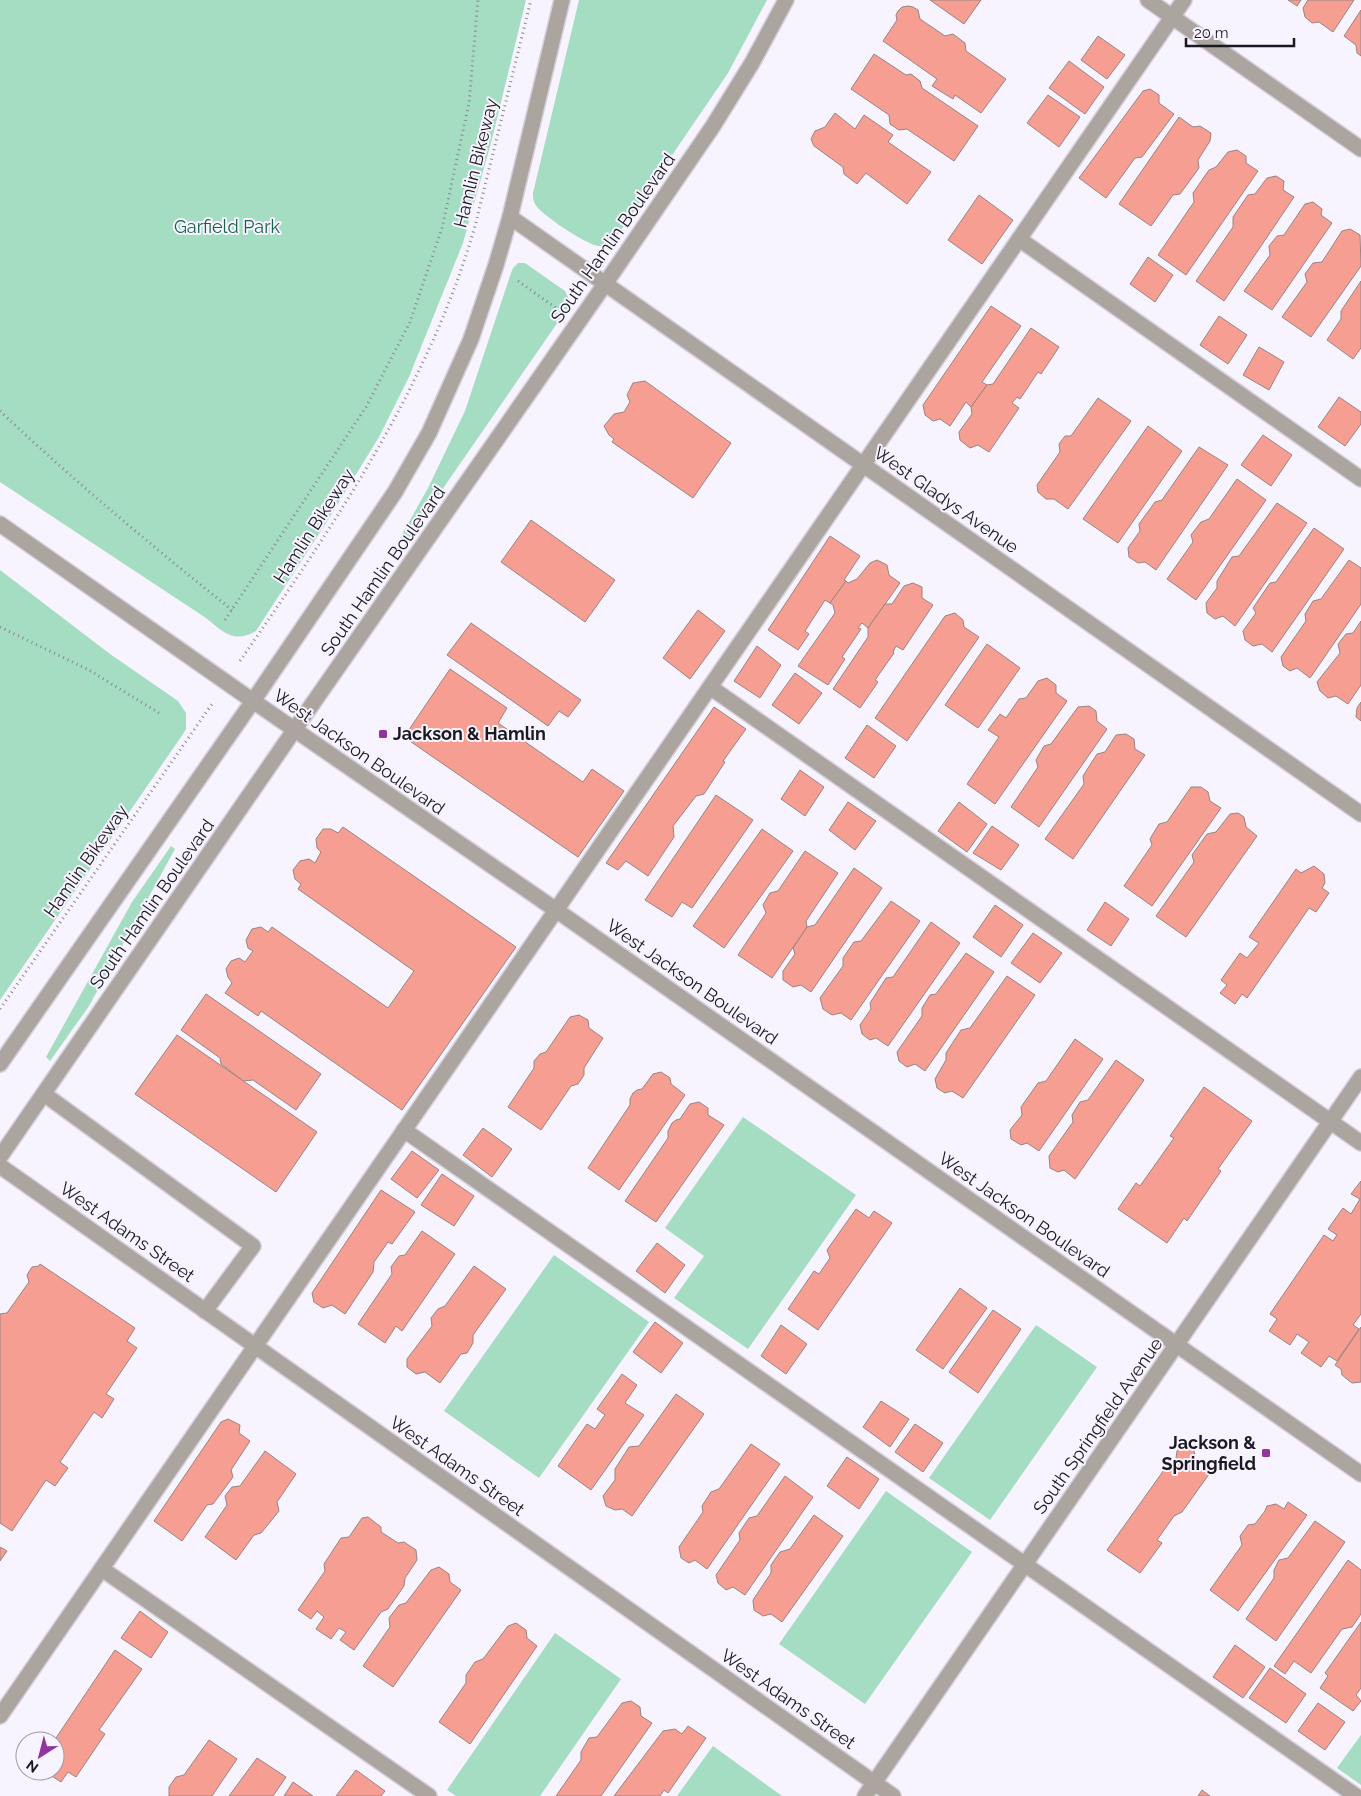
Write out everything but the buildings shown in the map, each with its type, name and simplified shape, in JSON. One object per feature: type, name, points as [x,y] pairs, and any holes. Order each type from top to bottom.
[{"type":"street","name":"South Hamlin Boulevard","points":[[0,1064],[253,701],[395,492],[430,433],[471,339],[496,265],[510,217],[562,0]]},
{"type":"street","name":"South Hamlin Boulevard","points":[[0,1157],[605,284],[742,79],[786,0]]},
{"type":"street","points":[[1148,0],[1361,149]]},
{"type":"street","points":[[0,1716],[1184,0]]},
{"type":"street","name":"West Gladys Avenue","points":[[510,217],[1361,814]]},
{"type":"street","points":[[1019,239],[1361,479]]},
{"type":"street","name":"West Jackson Boulevard","points":[[0,524],[556,910],[1361,1474]]},
{"type":"street","points":[[710,687],[1361,1143]]},
{"type":"street","name":"South Springfield Avenue","points":[[865,1796],[1361,1077]]},
{"type":"street","points":[[44,1094],[253,1246],[206,1311]]},
{"type":"street","points":[[404,1130],[1356,1796]]},
{"type":"street","name":"West Adams Street","points":[[0,1166],[893,1796]]},
{"type":"street","points":[[102,1569],[429,1796]]},
{"type":"path","points":[[225,620],[366,407],[410,322],[442,228],[469,102],[478,0]]},
{"type":"path","name":"Hamlin Bikeway","points":[[0,1010],[309,560],[367,470],[405,401],[464,263],[531,0]]},
{"type":"path","points":[[510,276],[556,309]]},
{"type":"path","points":[[0,411],[132,530],[232,610]]},
{"type":"path","points":[[0,627],[89,670],[159,713]]},
{"type":"green space","name":"Garfield Park","points":[[0,0],[526,0],[491,143],[463,243],[409,377],[379,437],[326,523],[256,631],[248,635],[235,636],[223,632],[206,618],[0,482]]},
{"type":"green space","points":[[579,0],[767,0],[728,73],[617,236],[602,246],[594,245],[576,236],[555,222],[539,209],[534,203],[533,197]]},
{"type":"green space","points":[[518,263],[525,263],[565,291],[569,299],[569,306],[406,542],[400,538],[428,488],[465,411],[510,276],[513,268]]},
{"type":"green space","points":[[0,570],[110,654],[178,701],[186,713],[186,729],[0,1000]]},
{"type":"green space","points":[[171,846],[175,849],[89,1006],[50,1061],[46,1057],[132,902]]},
{"type":"green space","points":[[743,1117],[856,1195],[748,1349],[674,1298],[704,1256],[665,1228]]},
{"type":"green space","points":[[554,1255],[649,1322],[539,1478],[444,1411]]},
{"type":"green space","points":[[1036,1325],[1097,1367],[990,1520],[929,1478]]},
{"type":"green space","points":[[886,1491],[972,1552],[865,1704],[779,1644]]},
{"type":"green space","points":[[555,1633],[621,1679],[540,1796],[456,1796],[447,1790]]},
{"type":"green space","points":[[1361,1735],[1361,1785],[1337,1768]]},
{"type":"green space","points":[[713,1746],[782,1796],[677,1796]]},
{"type":"place","name":"Jackson & Hamlin","points":[[383,734]]},
{"type":"place","name":"Jackson & Springfield","points":[[1266,1453]]}]
